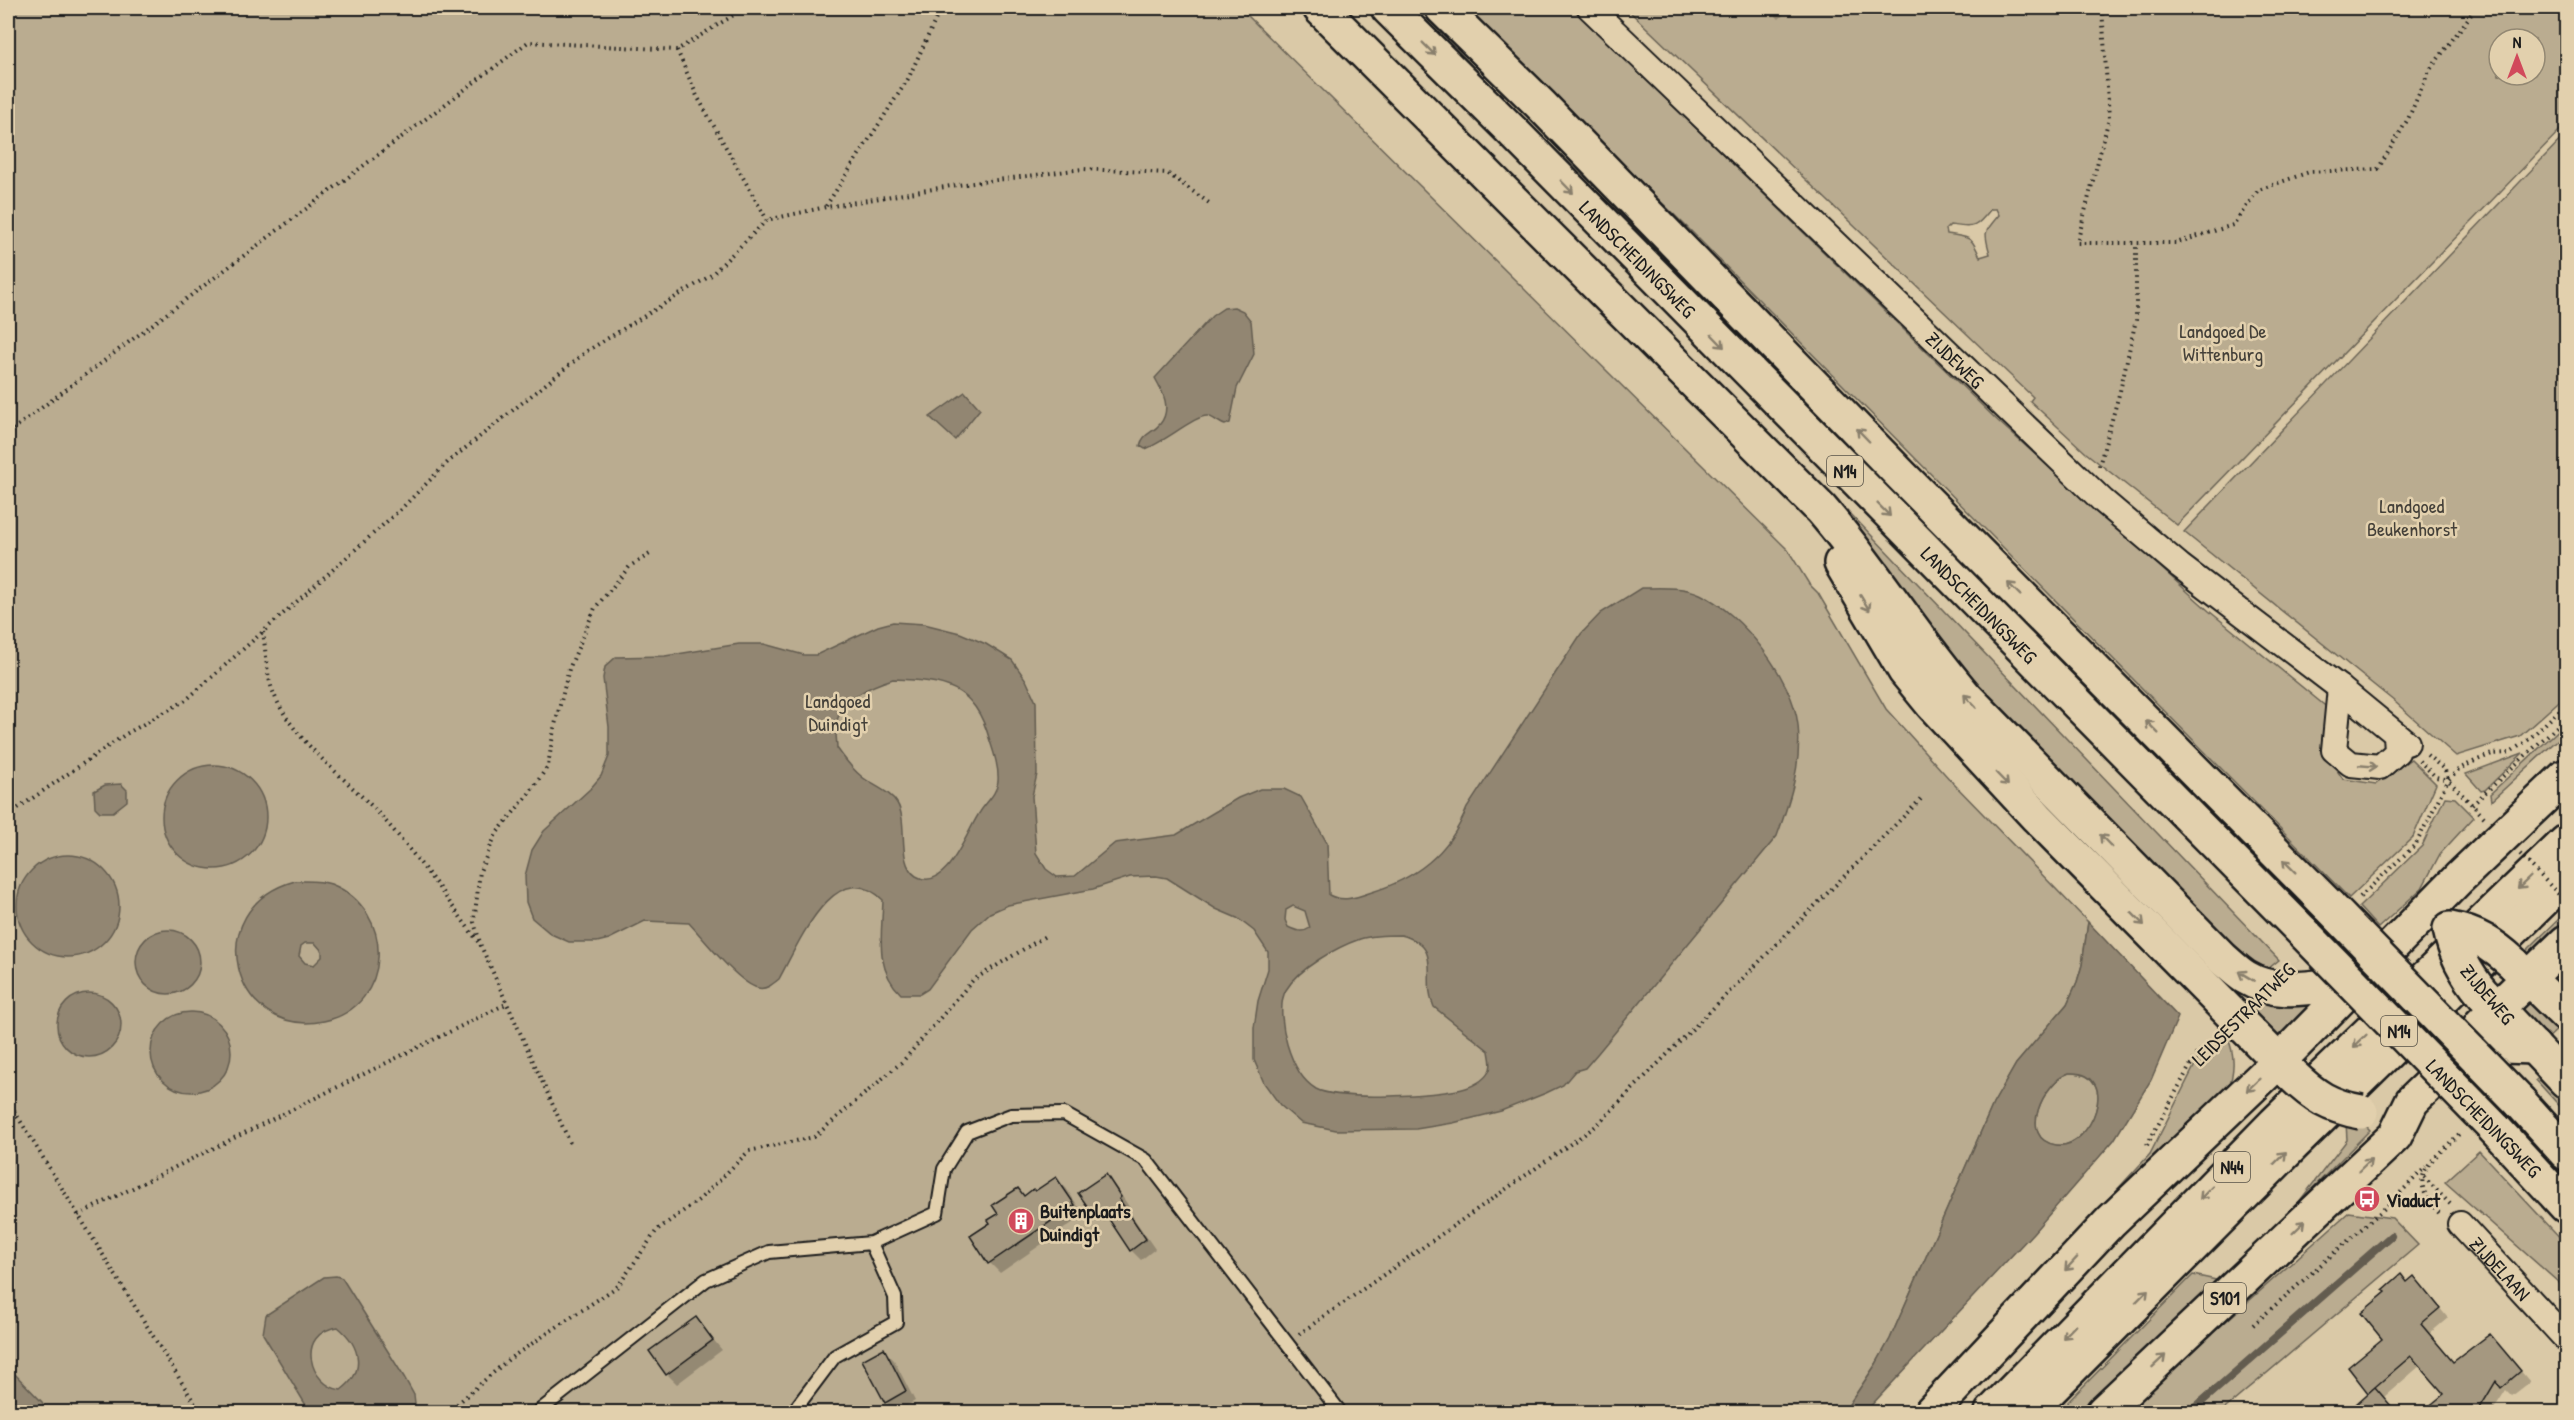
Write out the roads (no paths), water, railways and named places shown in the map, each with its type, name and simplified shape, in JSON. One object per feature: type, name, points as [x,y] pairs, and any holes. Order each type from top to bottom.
[{"type":"main road","name":"N14","points":[[1320,8],[1821,509],[1852,544],[1931,656],[1966,697],[2223,959],[2245,977],[2277,988],[2294,990],[2322,984],[2356,983]]},
{"type":"main road","name":"LANDSCHEIDINGSWEG","points":[[1388,8],[2304,933],[2494,1128],[2566,1206]]},
{"type":"main road","name":"LANDSCHEIDINGSWEG","points":[[1442,8],[1540,104],[1911,484],[2342,905],[2566,1153]]},
{"type":"main road","name":"N14","points":[[1769,458],[1812,514],[1905,671],[1932,704],[2037,817],[2285,1068],[2310,1093],[2325,1102],[2361,1112],[2382,1111],[2412,1101]]},
{"type":"main road","points":[[1930,1413],[2111,1221],[2227,1110],[2285,1068],[2356,983],[2566,776]]},
{"type":"main road","name":"N44","points":[[2028,1413],[2294,1144],[2479,943],[2566,842]]},
{"type":"main road","name":"N44","points":[[1992,1413],[2275,1123],[2479,943],[2566,878]]},
{"type":"main road","points":[[2390,948],[2413,936],[2479,943],[2459,879]]},
{"type":"main road","name":"N44","points":[[2479,943],[2566,942]]},
{"type":"main road","name":"N44","points":[[2395,1136],[2412,1101],[2464,1051],[2481,1024],[2490,1000],[2479,943]]},
{"type":"main road","name":"ZIJDEWEG","points":[[2566,1015],[2479,943],[2453,946],[2461,963],[2490,1000],[2566,1081]]},
{"type":"main road","points":[[2464,1051],[2502,1046],[2534,1047]]},
{"type":"main road","name":"S101","points":[[2103,1413],[2395,1136]]},
{"type":"street","name":"ZIJDEWEG","points":[[1590,8],[2092,491],[2180,566],[2340,688],[2401,739],[2397,752],[2380,767],[2351,764],[2334,750],[2340,688]]},
{"type":"street","name":"ZIJDELAAN","points":[[2460,1224],[2566,1339]]},
{"type":"lane","points":[[538,1413],[706,1280],[769,1252],[871,1243],[938,1213],[944,1169],[967,1132],[1011,1115],[1064,1114],[1146,1160],[1340,1413]]},
{"type":"lane","points":[[793,1413],[835,1356],[896,1323],[895,1296],[871,1243]]},
{"type":"waterway","points":[[2190,1412],[2391,1236]]},
{"type":"place","name":"Viaduct","points":[[2367,1199]]},
{"type":"place","name":"Buitenplaats Duindigt","points":[[1021,1221]]},
{"type":"park label","name":"Landgoed De Wittenburg","points":[[2223,342]]},
{"type":"park label","name":"Landgoed Beukenhorst","points":[[2412,516]]},
{"type":"park label","name":"Landgoed Duindigt","points":[[838,712]]}]
